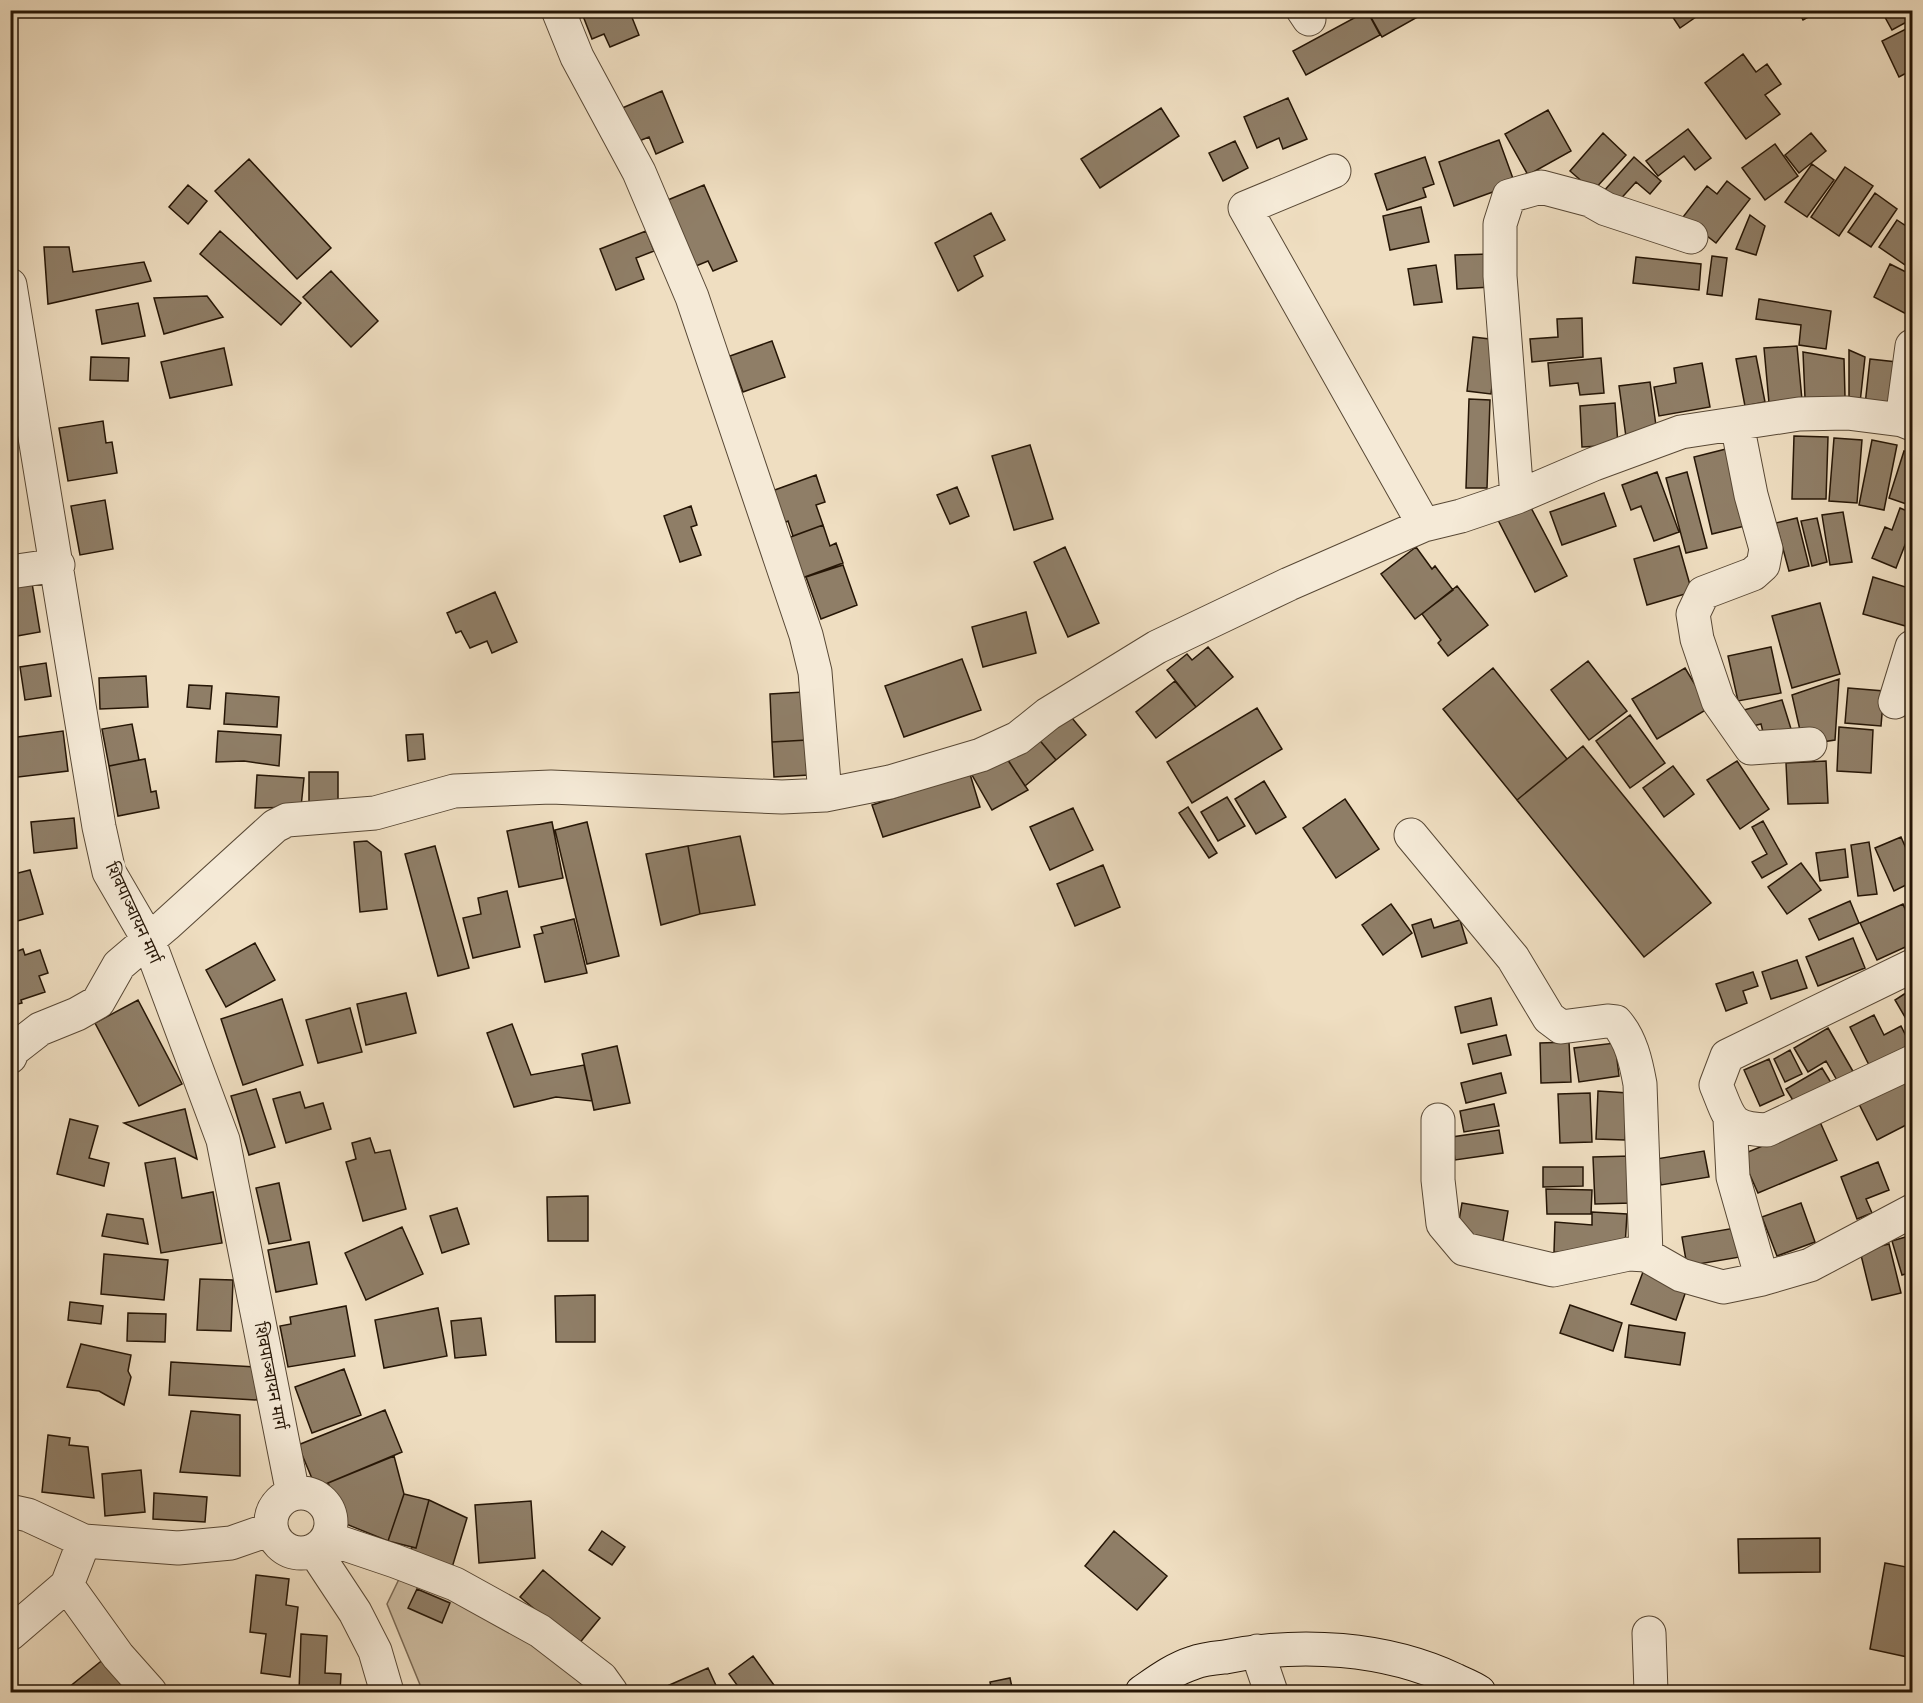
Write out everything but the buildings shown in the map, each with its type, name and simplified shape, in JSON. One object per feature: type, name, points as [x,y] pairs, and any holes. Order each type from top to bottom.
[{"type":"street","points":[[558,10],[577,57],[639,172],[696,309],[806,635],[815,672],[825,795]]},
{"type":"street","points":[[1334,171],[1245,208],[1424,525]]},
{"type":"street","points":[[1517,497],[1500,276],[1500,224],[1509,196],[1541,187],[1590,200],[1606,209],[1691,237]]},
{"type":"street","name":"शिवपाञ्चायन मार्ग","points":[[10,285],[58,565],[99,827],[109,872],[148,939],[223,1140],[293,1494]]},
{"type":"street","points":[[10,1057],[13,1050],[40,1029],[77,1014],[98,1002],[119,965],[275,826],[287,820],[375,813],[454,790],[551,788],[728,796],[825,795],[890,782],[981,755],[1017,738],[1048,714],[1157,647],[1289,584],[1424,525],[1461,516],[1517,497],[1594,464],[1682,432],[1799,414],[1846,413],[1907,422],[1912,346]]},
{"type":"street","points":[[1737,424],[1751,495],[1766,549],[1763,565],[1753,574],[1703,593],[1693,614],[1697,639],[1718,701],[1751,748],[1810,744]]},
{"type":"street","points":[[10,572],[58,565]]},
{"type":"street","points":[[1895,702],[1912,647]]},
{"type":"street","points":[[1411,835],[1513,958],[1549,1018],[1561,1027],[1607,1021],[1616,1022],[1622,1028],[1636,1060],[1640,1084],[1647,1255]]},
{"type":"street","points":[[1762,1279],[1733,1178],[1730,1119],[1716,1085],[1727,1056],[1912,966]]},
{"type":"street","points":[[1730,1119],[1747,1129],[1767,1130],[1912,1062]]},
{"type":"street","points":[[1438,1120],[1438,1180],[1443,1224],[1464,1250],[1553,1270],[1629,1254],[1647,1255],[1681,1275],[1723,1287],[1762,1279],[1810,1265],[1912,1211]]},
{"type":"street","points":[[321,1544],[331,1528],[331,1518],[321,1501],[303,1493],[293,1494],[278,1504],[273,1512],[271,1529],[274,1538],[288,1550],[297,1553],[321,1544],[395,1561],[455,1584],[540,1631],[601,1678],[611,1692]]},
{"type":"street","points":[[10,1511],[28,1515],[84,1540],[178,1548],[231,1542],[271,1529]]},
{"type":"street","points":[[10,1634],[66,1585],[84,1540]]},
{"type":"street","points":[[321,1544],[375,1651],[387,1692]]},
{"type":"street","points":[[66,1585],[118,1656],[150,1692]]},
{"type":"street","points":[[1649,1633],[1651,1692]]},
{"type":"street","points":[[1142,1692],[1162,1677],[1194,1662],[1257,1650],[1335,1650],[1387,1657],[1432,1669],[1479,1692]]},
{"type":"street","points":[[1257,1650],[1271,1692]]},
{"type":"shaded area","points":[[401,1575],[465,1603],[541,1649],[591,1692],[423,1692],[387,1604]]}]
